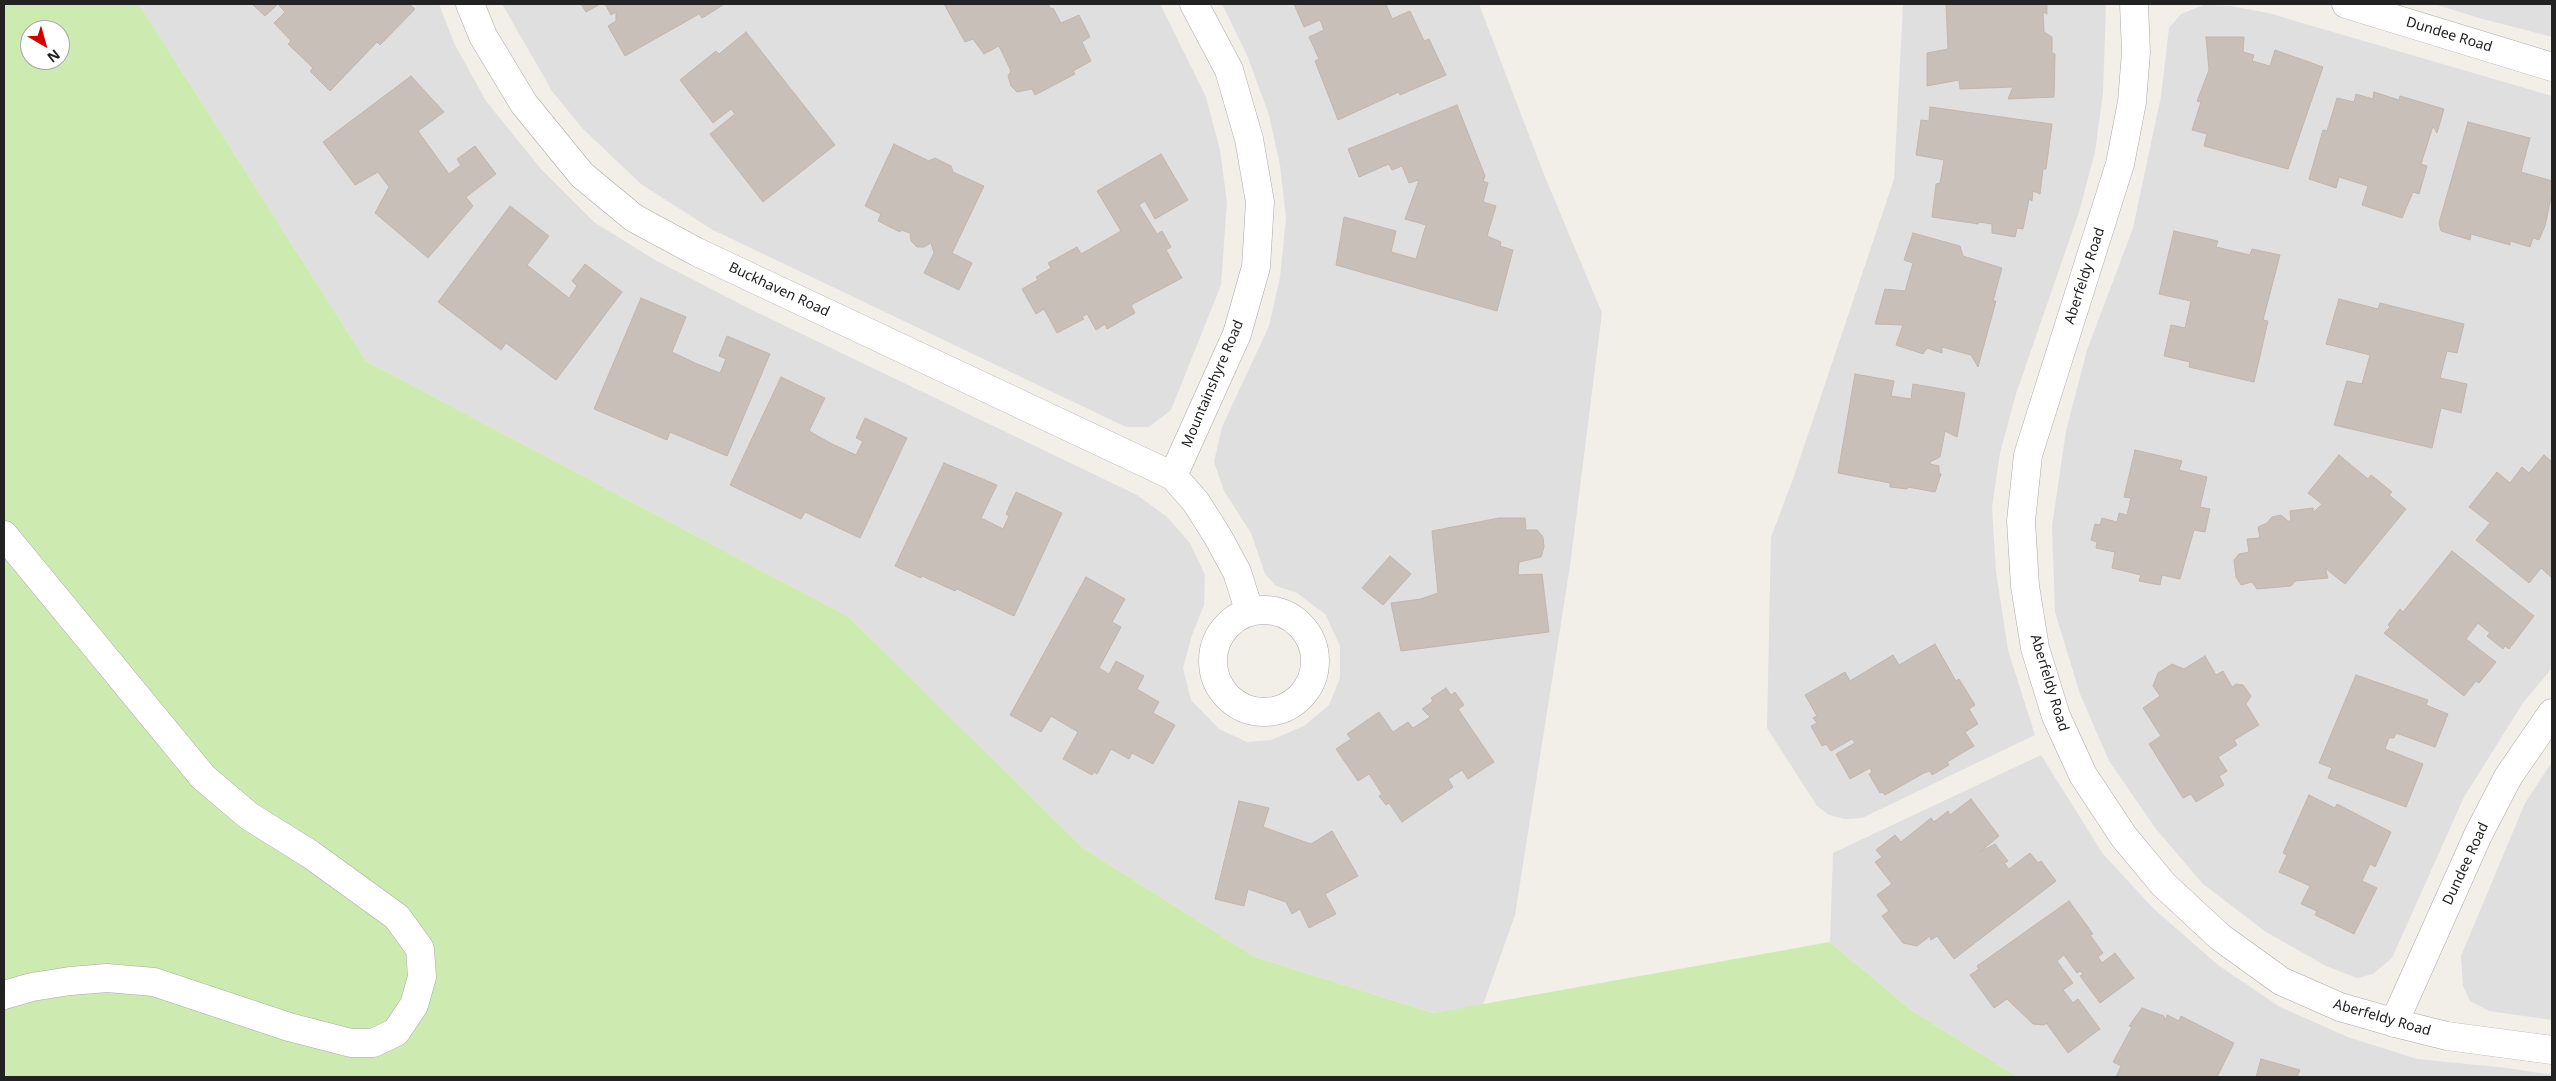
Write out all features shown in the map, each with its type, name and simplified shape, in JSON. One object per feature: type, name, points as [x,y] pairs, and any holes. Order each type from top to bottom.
[{"type":"street","name":"Buckhaven Road","points":[[470,4],[483,36],[524,104],[582,175],[634,218],[697,252],[1173,476]]},
{"type":"street","name":"Mountainshyre Road","points":[[1173,476],[1237,334],[1256,268],[1260,202],[1249,139],[1229,70],[1194,4]]},
{"type":"street","name":"Aberfeldy Road","points":[[2134,4],[2136,52],[2132,102],[2120,164],[2028,455],[2021,520],[2024,586],[2035,648],[2056,716],[2083,775],[2124,837],[2163,884],[2220,937],[2281,981],[2340,1007],[2394,1023],[2447,1036],[2552,1050]]},
{"type":"street","name":"Dundee Road","points":[[2346,4],[2552,67]]},
{"type":"street","points":[[1173,476],[1196,502],[1218,538],[1237,572],[1249,610]]},
{"type":"street","points":[[4,535],[203,777],[249,816],[310,854],[397,917],[420,949],[422,978],[414,1005],[396,1032],[373,1043],[351,1043],[289,1027],[154,982],[108,978],[70,981],[32,987],[4,995]]},
{"type":"street","name":"Dundee Road","points":[[2394,1023],[2478,835],[2508,777],[2552,713]]},
{"type":"shaded area","points":[[139,4],[439,4],[454,43],[486,101],[541,169],[594,222],[655,260],[750,309],[1137,495],[1166,516],[1190,543],[1205,575],[1204,605],[1192,635],[1183,668],[1191,700],[1219,729],[1247,742],[1271,740],[1304,726],[1329,705],[1340,678],[1340,646],[1325,614],[1297,593],[1276,586],[1265,574],[1251,533],[1224,491],[1214,462],[1222,427],[1269,326],[1280,277],[1286,218],[1280,165],[1269,115],[1247,55],[1222,4],[1479,4],[1543,172],[1602,313],[1570,566],[1515,915],[1483,1005],[1433,1013],[1255,957],[1083,848],[849,617],[366,361]]},
{"type":"shaded area","points":[[502,4],[1160,4],[1206,97],[1220,150],[1227,202],[1221,285],[1171,410],[1149,427],[1126,427],[711,229],[641,184],[582,128],[552,91]]},
{"type":"shaded area","points":[[1903,4],[2106,4],[2103,93],[2095,152],[2079,212],[2016,394],[2000,453],[1992,507],[1996,571],[2008,650],[2035,735],[1862,818],[1845,819],[1829,815],[1817,806],[1767,728],[1771,537],[1793,479],[1894,179]]},
{"type":"shaded area","points":[[2434,4],[2552,4],[2552,37],[2479,18]]},
{"type":"shaded area","points":[[2204,5],[2231,6],[2268,13],[2552,96],[2552,668],[2523,703],[2464,797],[2392,958],[2373,974],[2357,978],[2326,966],[2266,932],[2203,884],[2156,829],[2109,761],[2080,694],[2055,612],[2052,526],[2066,431],[2087,350],[2133,228],[2161,96],[2169,28],[2181,14]]},
{"type":"shaded area","points":[[2041,755],[2103,854],[2154,909],[2218,965],[2280,1007],[2348,1037],[2417,1059],[2507,1068],[2552,1075],[2552,1077],[2018,1077],[1911,1010],[1830,942],[1833,853]]},
{"type":"shaded area","points":[[2552,762],[2552,1020],[2489,1011],[2470,1001],[2463,986],[2461,956],[2525,803]]},
{"type":"green space","points":[[4,4],[139,4],[366,361],[849,617],[1083,848],[1255,957],[1433,1013],[1830,942],[1911,1010],[2018,1077],[4,1077]]},
{"type":"building","points":[[252,4],[278,4],[265,16]]},
{"type":"building","points":[[278,4],[409,4],[415,9],[380,45],[377,42],[330,91],[310,71],[313,68],[288,44],[291,41],[274,23],[285,12]]},
{"type":"building","points":[[581,4],[600,4],[586,12]]},
{"type":"building","points":[[605,4],[723,5],[702,18],[699,14],[625,56],[608,26],[616,21],[616,12],[611,15]]},
{"type":"building","points":[[944,4],[1048,4],[1051,9],[1053,8],[1061,23],[1079,15],[1090,37],[1082,42],[1091,61],[1073,71],[1075,74],[1035,95],[1032,89],[1017,92],[1011,86],[1008,76],[1011,71],[999,46],[984,54],[973,39],[965,42]]},
{"type":"building","points":[[1294,4],[1386,4],[1392,19],[1410,11],[1424,41],[1429,39],[1446,75],[1400,95],[1399,92],[1338,120],[1315,61],[1319,59],[1309,37],[1324,30],[1320,20],[1304,27]]},
{"type":"building","points":[[1946,4],[2047,4],[2047,14],[2043,12],[2044,32],[2052,37],[2052,53],[2055,54],[2054,97],[2008,99],[2013,87],[1960,89],[1959,80],[1927,86],[1927,53],[1948,49]]},
{"type":"building","points":[[746,32],[835,145],[763,202],[710,134],[735,114],[731,109],[713,123],[680,80],[716,51],[719,54]]},
{"type":"building","points":[[2206,37],[2244,37],[2243,52],[2254,55],[2252,61],[2270,66],[2275,50],[2323,67],[2288,169],[2204,146],[2207,134],[2192,130],[2201,102],[2197,101],[2209,70]]},
{"type":"building","points":[[411,76],[444,112],[418,131],[449,174],[461,165],[457,159],[475,146],[496,174],[466,197],[473,206],[428,258],[375,213],[389,187],[378,172],[355,185],[323,142]]},
{"type":"building","points":[[2374,92],[2399,100],[2400,96],[2444,109],[2437,133],[2433,126],[2421,164],[2427,166],[2419,194],[2413,192],[2402,218],[2362,205],[2368,186],[2339,177],[2336,188],[2309,179],[2323,130],[2327,131],[2337,98],[2354,102],[2356,94],[2373,99]]},
{"type":"building","points":[[1457,105],[1485,176],[1483,181],[1488,183],[1483,202],[1496,206],[1487,236],[1501,242],[1500,246],[1513,250],[1497,311],[1336,265],[1344,217],[1396,231],[1391,252],[1416,259],[1426,225],[1405,219],[1419,180],[1409,183],[1402,166],[1392,170],[1389,164],[1359,177],[1348,149]]},
{"type":"building","points":[[1930,107],[2052,124],[2046,169],[2043,169],[2040,194],[2033,191],[2032,201],[2029,199],[2023,229],[2017,228],[2015,237],[1992,233],[1992,224],[1979,222],[1978,224],[1932,217],[1936,184],[1940,183],[1944,160],[1916,155],[1921,120],[1929,121]]},
{"type":"building","points":[[2468,122],[2530,138],[2521,172],[2552,181],[2552,193],[2545,226],[2539,240],[2533,238],[2530,247],[2510,241],[2510,245],[2471,234],[2470,240],[2441,231],[2439,223]]},
{"type":"building","points":[[894,144],[929,161],[935,158],[951,166],[953,172],[984,186],[952,253],[972,263],[959,290],[924,273],[934,253],[931,243],[924,247],[917,247],[911,241],[910,233],[901,230],[900,232],[878,221],[881,214],[865,206]]},
{"type":"building","points":[[1161,154],[1188,200],[1155,219],[1145,201],[1139,205],[1157,234],[1162,231],[1171,247],[1166,250],[1182,278],[1131,305],[1135,313],[1107,329],[1105,324],[1096,330],[1087,314],[1082,317],[1084,319],[1057,333],[1044,309],[1036,314],[1022,289],[1038,280],[1036,277],[1051,268],[1048,263],[1077,247],[1081,254],[1121,231],[1097,191]]},
{"type":"building","points":[[510,206],[549,236],[527,265],[569,298],[577,286],[572,281],[585,264],[622,292],[556,380],[506,343],[501,350],[438,302]]},
{"type":"building","points":[[2174,231],[2218,241],[2216,247],[2250,255],[2252,249],[2280,255],[2263,320],[2268,321],[2254,382],[2189,367],[2190,362],[2164,356],[2171,325],[2185,328],[2191,301],[2159,294]]},
{"type":"building","points":[[1913,233],[1960,246],[1963,256],[2002,268],[1993,301],[1996,301],[1978,367],[1971,355],[1942,347],[1942,353],[1927,348],[1923,354],[1896,345],[1903,325],[1875,324],[1885,289],[1905,291],[1913,263],[1904,260]]},
{"type":"building","points":[[641,298],[686,317],[672,352],[695,363],[720,373],[726,359],[719,356],[727,336],[770,354],[727,456],[670,432],[667,440],[594,409]]},
{"type":"building","points":[[2339,299],[2378,309],[2380,303],[2464,324],[2457,353],[2447,351],[2440,378],[2467,384],[2461,413],[2441,408],[2432,448],[2334,425],[2347,381],[2362,384],[2370,355],[2326,344]]},
{"type":"building","points":[[1855,374],[1894,381],[1891,396],[1911,399],[1913,384],[1965,393],[1957,437],[1945,431],[1940,457],[1930,462],[1930,464],[1939,466],[1939,473],[1941,474],[1935,492],[1908,487],[1907,489],[1890,487],[1890,483],[1838,473]]},
{"type":"building","points":[[781,377],[825,398],[809,431],[832,444],[856,455],[863,441],[856,438],[865,418],[907,438],[860,538],[805,512],[801,519],[730,485]]},
{"type":"building","points":[[2135,450],[2182,461],[2179,470],[2207,477],[2200,507],[2210,509],[2205,532],[2194,530],[2180,579],[2162,575],[2160,585],[2139,581],[2141,575],[2112,568],[2115,552],[2096,548],[2097,542],[2091,540],[2095,524],[2100,525],[2102,518],[2117,522],[2119,513],[2127,515],[2131,498],[2124,497]]},
{"type":"building","points":[[2339,455],[2368,479],[2371,475],[2392,492],[2389,495],[2406,509],[2345,584],[2325,568],[2328,578],[2295,581],[2291,586],[2257,589],[2252,582],[2241,585],[2236,577],[2234,560],[2239,554],[2249,552],[2247,539],[2260,538],[2258,527],[2267,523],[2272,517],[2281,515],[2288,521],[2291,521],[2290,511],[2313,508],[2314,512],[2322,504],[2308,493]]},
{"type":"building","points":[[2544,455],[2552,462],[2552,575],[2551,577],[2541,568],[2529,583],[2476,540],[2490,523],[2469,507],[2497,472],[2510,483],[2522,467],[2529,473]]},
{"type":"building","points":[[944,463],[997,485],[981,518],[1003,529],[1009,516],[1006,514],[1016,492],[1062,513],[1014,616],[957,589],[955,591],[895,566]]},
{"type":"building","points":[[1499,518],[1525,518],[1526,530],[1537,530],[1543,537],[1544,547],[1541,557],[1519,562],[1518,575],[1542,574],[1549,632],[1401,651],[1391,603],[1421,599],[1438,593],[1432,531]]},
{"type":"building","points":[[2452,551],[2534,616],[2509,649],[2505,646],[2503,649],[2487,636],[2490,633],[2478,623],[2466,639],[2496,662],[2479,683],[2476,681],[2464,696],[2384,633],[2390,627],[2388,625],[2400,609],[2403,612]]},
{"type":"building","points":[[1390,556],[1411,574],[1383,605],[1362,588]]},
{"type":"building","points":[[1086,577],[1125,599],[1112,622],[1121,627],[1099,668],[1109,674],[1116,661],[1144,676],[1137,689],[1159,702],[1153,713],[1175,725],[1153,764],[1132,753],[1129,759],[1111,749],[1097,774],[1094,772],[1092,775],[1063,759],[1078,732],[1051,716],[1041,732],[1010,715]]},
{"type":"building","points":[[1935,644],[1956,681],[1959,679],[1975,705],[1969,709],[1978,724],[1965,732],[1974,746],[1947,762],[1949,765],[1932,775],[1930,771],[1924,773],[1885,795],[1882,792],[1880,793],[1869,774],[1872,772],[1870,768],[1850,779],[1836,754],[1855,743],[1852,739],[1831,751],[1826,744],[1822,746],[1811,726],[1817,723],[1813,718],[1817,716],[1805,695],[1845,672],[1850,681],[1893,655],[1899,665]]},
{"type":"building","points":[[2205,656],[2216,675],[2223,671],[2232,687],[2236,684],[2243,685],[2251,696],[2246,704],[2259,725],[2234,740],[2237,745],[2218,757],[2227,771],[2219,776],[2224,785],[2196,802],[2191,794],[2183,798],[2149,744],[2161,736],[2143,708],[2160,696],[2153,686],[2158,673],[2172,664],[2184,669]]},
{"type":"building","points":[[2356,675],[2428,700],[2426,705],[2448,714],[2435,747],[2396,733],[2394,738],[2389,738],[2385,749],[2423,764],[2406,807],[2328,778],[2332,768],[2319,763]]},
{"type":"building","points":[[1446,688],[1451,695],[1455,692],[1464,705],[1458,709],[1494,762],[1468,779],[1462,770],[1448,779],[1453,787],[1402,822],[1389,803],[1386,805],[1379,796],[1382,794],[1369,774],[1358,781],[1336,749],[1351,739],[1347,734],[1379,712],[1393,732],[1408,722],[1413,728],[1430,717],[1422,709],[1433,701],[1431,698]]},
{"type":"building","points":[[2309,795],[2335,808],[2337,804],[2391,832],[2375,867],[2370,864],[2362,881],[2377,888],[2354,934],[2315,915],[2317,911],[2301,904],[2310,886],[2279,872],[2287,855],[2283,853]]},
{"type":"building","points":[[1971,799],[1999,836],[1980,852],[1995,844],[2008,861],[2004,863],[2009,869],[2030,853],[2038,863],[2041,861],[2056,881],[1954,959],[1937,936],[1931,940],[1930,936],[1917,946],[1903,943],[1882,916],[1889,911],[1877,895],[1892,884],[1875,862],[1882,857],[1876,850],[1895,835],[1901,842],[1931,818],[1934,822],[1948,811],[1950,815]]},
{"type":"building","points":[[1239,801],[1269,808],[1263,827],[1311,844],[1332,831],[1358,876],[1325,894],[1336,914],[1309,928],[1300,909],[1292,914],[1286,902],[1248,889],[1244,906],[1215,899]]},
{"type":"building","points":[[2069,901],[2093,934],[2090,935],[2103,953],[2098,957],[2102,963],[2115,953],[2134,978],[2100,1003],[2080,976],[2083,974],[2080,971],[2077,973],[2064,955],[2057,961],[2073,983],[2063,990],[2073,1003],[2078,999],[2100,1029],[2068,1053],[2047,1024],[2049,1022],[2044,1025],[2033,1024],[2007,999],[1994,1008],[1970,975],[1979,969],[1977,966]]},
{"type":"building","points":[[2142,1008],[2164,1016],[2165,1021],[2167,1015],[2179,1021],[2181,1016],[2234,1043],[2217,1077],[2116,1077],[2121,1066],[2113,1062],[2132,1027],[2129,1026]]},
{"type":"building","points":[[2261,1059],[2300,1070],[2297,1077],[2256,1077]]}]
